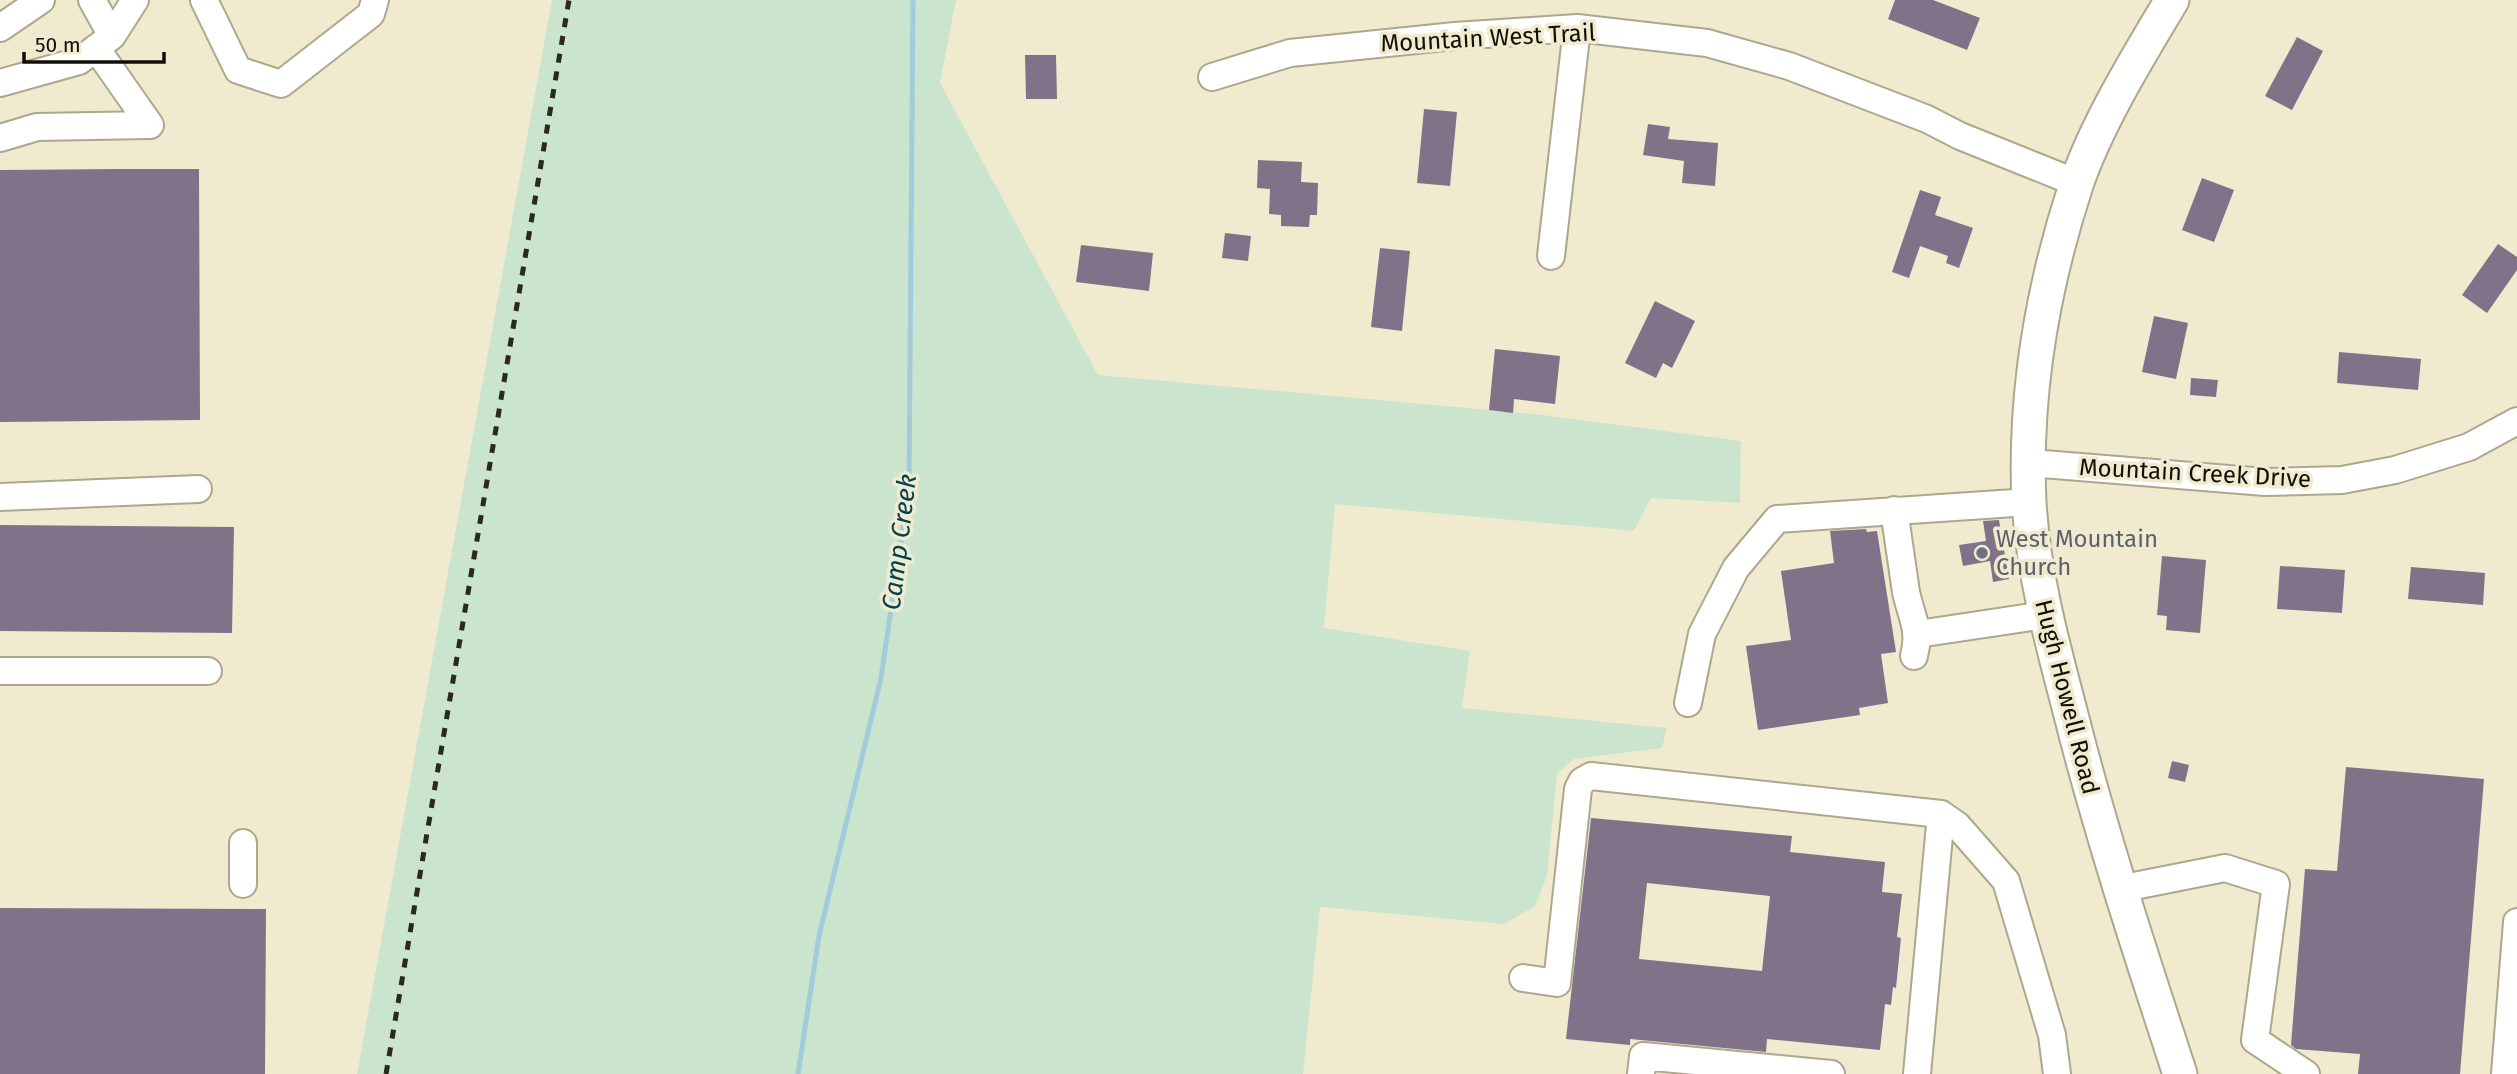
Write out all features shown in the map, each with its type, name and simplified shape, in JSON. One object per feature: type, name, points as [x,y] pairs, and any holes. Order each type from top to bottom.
[{"type":"main road","name":"Hugh Howell Road","points":[[2172,0],[2124,83],[2077,183],[2048,288],[2034,358],[2029,502],[2045,615],[2119,889],[2180,1074]]},
{"type":"main road","points":[[2147,974],[2146,1034],[2159,1074]]},
{"type":"street","points":[[0,28],[41,0]]},
{"type":"street","points":[[0,138],[37,127],[150,125],[104,42],[92,0]]},
{"type":"street","points":[[0,83],[79,61],[104,42],[135,0]]},
{"type":"street","points":[[204,0],[238,70],[281,84],[371,14],[375,0]]},
{"type":"street","points":[[1551,256],[1577,28]]},
{"type":"street","name":"Mountain West Trail","points":[[1212,76],[1290,53],[1455,36],[1577,28],[1707,43],[1789,66],[1927,119],[1960,136],[2077,183]]},
{"type":"street","name":"Mountain Creek Drive","points":[[2030,463],[2265,482],[2342,480],[2395,470],[2469,447],[2517,421]]},
{"type":"street","points":[[0,496],[198,489]]},
{"type":"street","points":[[1688,703],[1702,634],[1736,568],[1777,519],[2029,502]]},
{"type":"street","points":[[1894,510],[1916,645],[2045,615]]},
{"type":"street","points":[[0,671],[208,671]]},
{"type":"street","points":[[1523,978],[1557,984],[1578,789],[1582,781],[1591,776],[1941,814],[1957,825],[2006,881],[2052,1035],[2057,1074]]},
{"type":"street","points":[[1914,1073],[1941,814]]},
{"type":"street","points":[[243,843],[243,884]]},
{"type":"street","points":[[2119,889],[2225,868],[2276,884],[2255,1040],[2306,1074]]},
{"type":"street","points":[[2505,1074],[2517,922]]},
{"type":"street","points":[[1641,1074],[1643,1056],[1831,1074]]},
{"type":"green space","points":[[552,0],[956,0],[940,83],[1098,375],[1535,414],[1741,441],[1740,503],[1651,498],[1634,531],[1335,504],[1324,628],[1470,651],[1462,708],[1667,728],[1662,748],[1574,759],[1557,773],[1547,876],[1535,906],[1504,924],[1320,907],[1303,1074],[357,1074]]},
{"type":"building","points":[[1895,0],[1933,0],[1980,18],[1967,50],[1888,19]]},
{"type":"building","points":[[2297,37],[2323,51],[2292,110],[2265,96]]},
{"type":"building","points":[[1025,55],[1056,55],[1057,99],[1026,99]]},
{"type":"building","points":[[1424,109],[1457,112],[1450,186],[1417,183]]},
{"type":"building","points":[[1648,124],[1670,127],[1668,139],[1718,143],[1715,186],[1682,183],[1684,161],[1643,155]]},
{"type":"building","points":[[1258,160],[1302,162],[1301,182],[1318,183],[1317,215],[1310,215],[1309,227],[1281,226],[1281,215],[1269,214],[1270,189],[1257,188]]},
{"type":"building","points":[[199,169],[200,420],[0,422],[0,170]]},
{"type":"building","points":[[2202,178],[2234,190],[2214,242],[2182,230]]},
{"type":"building","points":[[1920,190],[1941,197],[1935,215],[1973,228],[1959,268],[1946,263],[1948,256],[1920,246],[1909,278],[1892,272]]},
{"type":"building","points":[[1225,233],[1251,236],[1248,261],[1222,258]]},
{"type":"building","points":[[2498,244],[2517,257],[2517,270],[2487,313],[2462,295]]},
{"type":"building","points":[[1081,245],[1153,253],[1149,291],[1076,282]]},
{"type":"building","points":[[1380,248],[1410,251],[1402,331],[1371,327]]},
{"type":"building","points":[[1655,301],[1695,321],[1672,368],[1663,363],[1656,378],[1625,363]]},
{"type":"building","points":[[2154,316],[2188,323],[2176,379],[2142,372]]},
{"type":"building","points":[[1495,349],[1560,356],[1555,404],[1514,399],[1513,413],[1489,410]]},
{"type":"building","points":[[2339,352],[2421,359],[2418,390],[2337,383]]},
{"type":"building","points":[[2191,378],[2218,380],[2216,397],[2190,395]]},
{"type":"building","name":"West Mountain Church","points":[[1999,520],[2009,579],[1993,582],[1990,561],[1963,566],[1959,545],[1986,541],[1983,521]]},
{"type":"building","points":[[0,525],[234,527],[232,633],[0,631]]},
{"type":"building","points":[[1866,529],[1867,532],[1877,531],[1896,652],[1881,654],[1888,703],[1859,708],[1860,715],[1758,730],[1746,646],[1791,640],[1781,571],[1834,563],[1830,531]]},
{"type":"building","points":[[2162,556],[2206,560],[2200,633],[2166,630],[2167,616],[2157,615]]},
{"type":"building","points":[[2280,566],[2345,570],[2342,613],[2277,609]]},
{"type":"building","points":[[2411,567],[2485,573],[2483,605],[2408,599]]},
{"type":"building","points":[[2172,761],[2189,765],[2185,782],[2168,778]]},
{"type":"building","points":[[2346,767],[2484,779],[2460,1074],[2358,1074],[2360,1054],[2296,1049],[2291,1045],[2305,869],[2337,871]]},
{"type":"building","points":[[1591,818],[1792,836],[1790,852],[1885,862],[1882,892],[1902,894],[1897,937],[1901,938],[1896,988],[1893,987],[1891,1005],[1885,1004],[1880,1050],[1767,1039],[1766,1052],[1630,1039],[1630,1045],[1566,1039]],"holes":[[[1647,883],[1770,896],[1762,971],[1639,959]]]},
{"type":"building","points":[[0,908],[266,909],[265,1074],[0,1074]]},
{"type":"waterway","name":"Camp Creek","points":[[798,1074],[819,936],[881,678],[909,486],[913,0]]},
{"type":"railway","points":[[386,1074],[569,0]]},
{"type":"place","name":"West Mountain Church","points":[[1982,553]]}]
